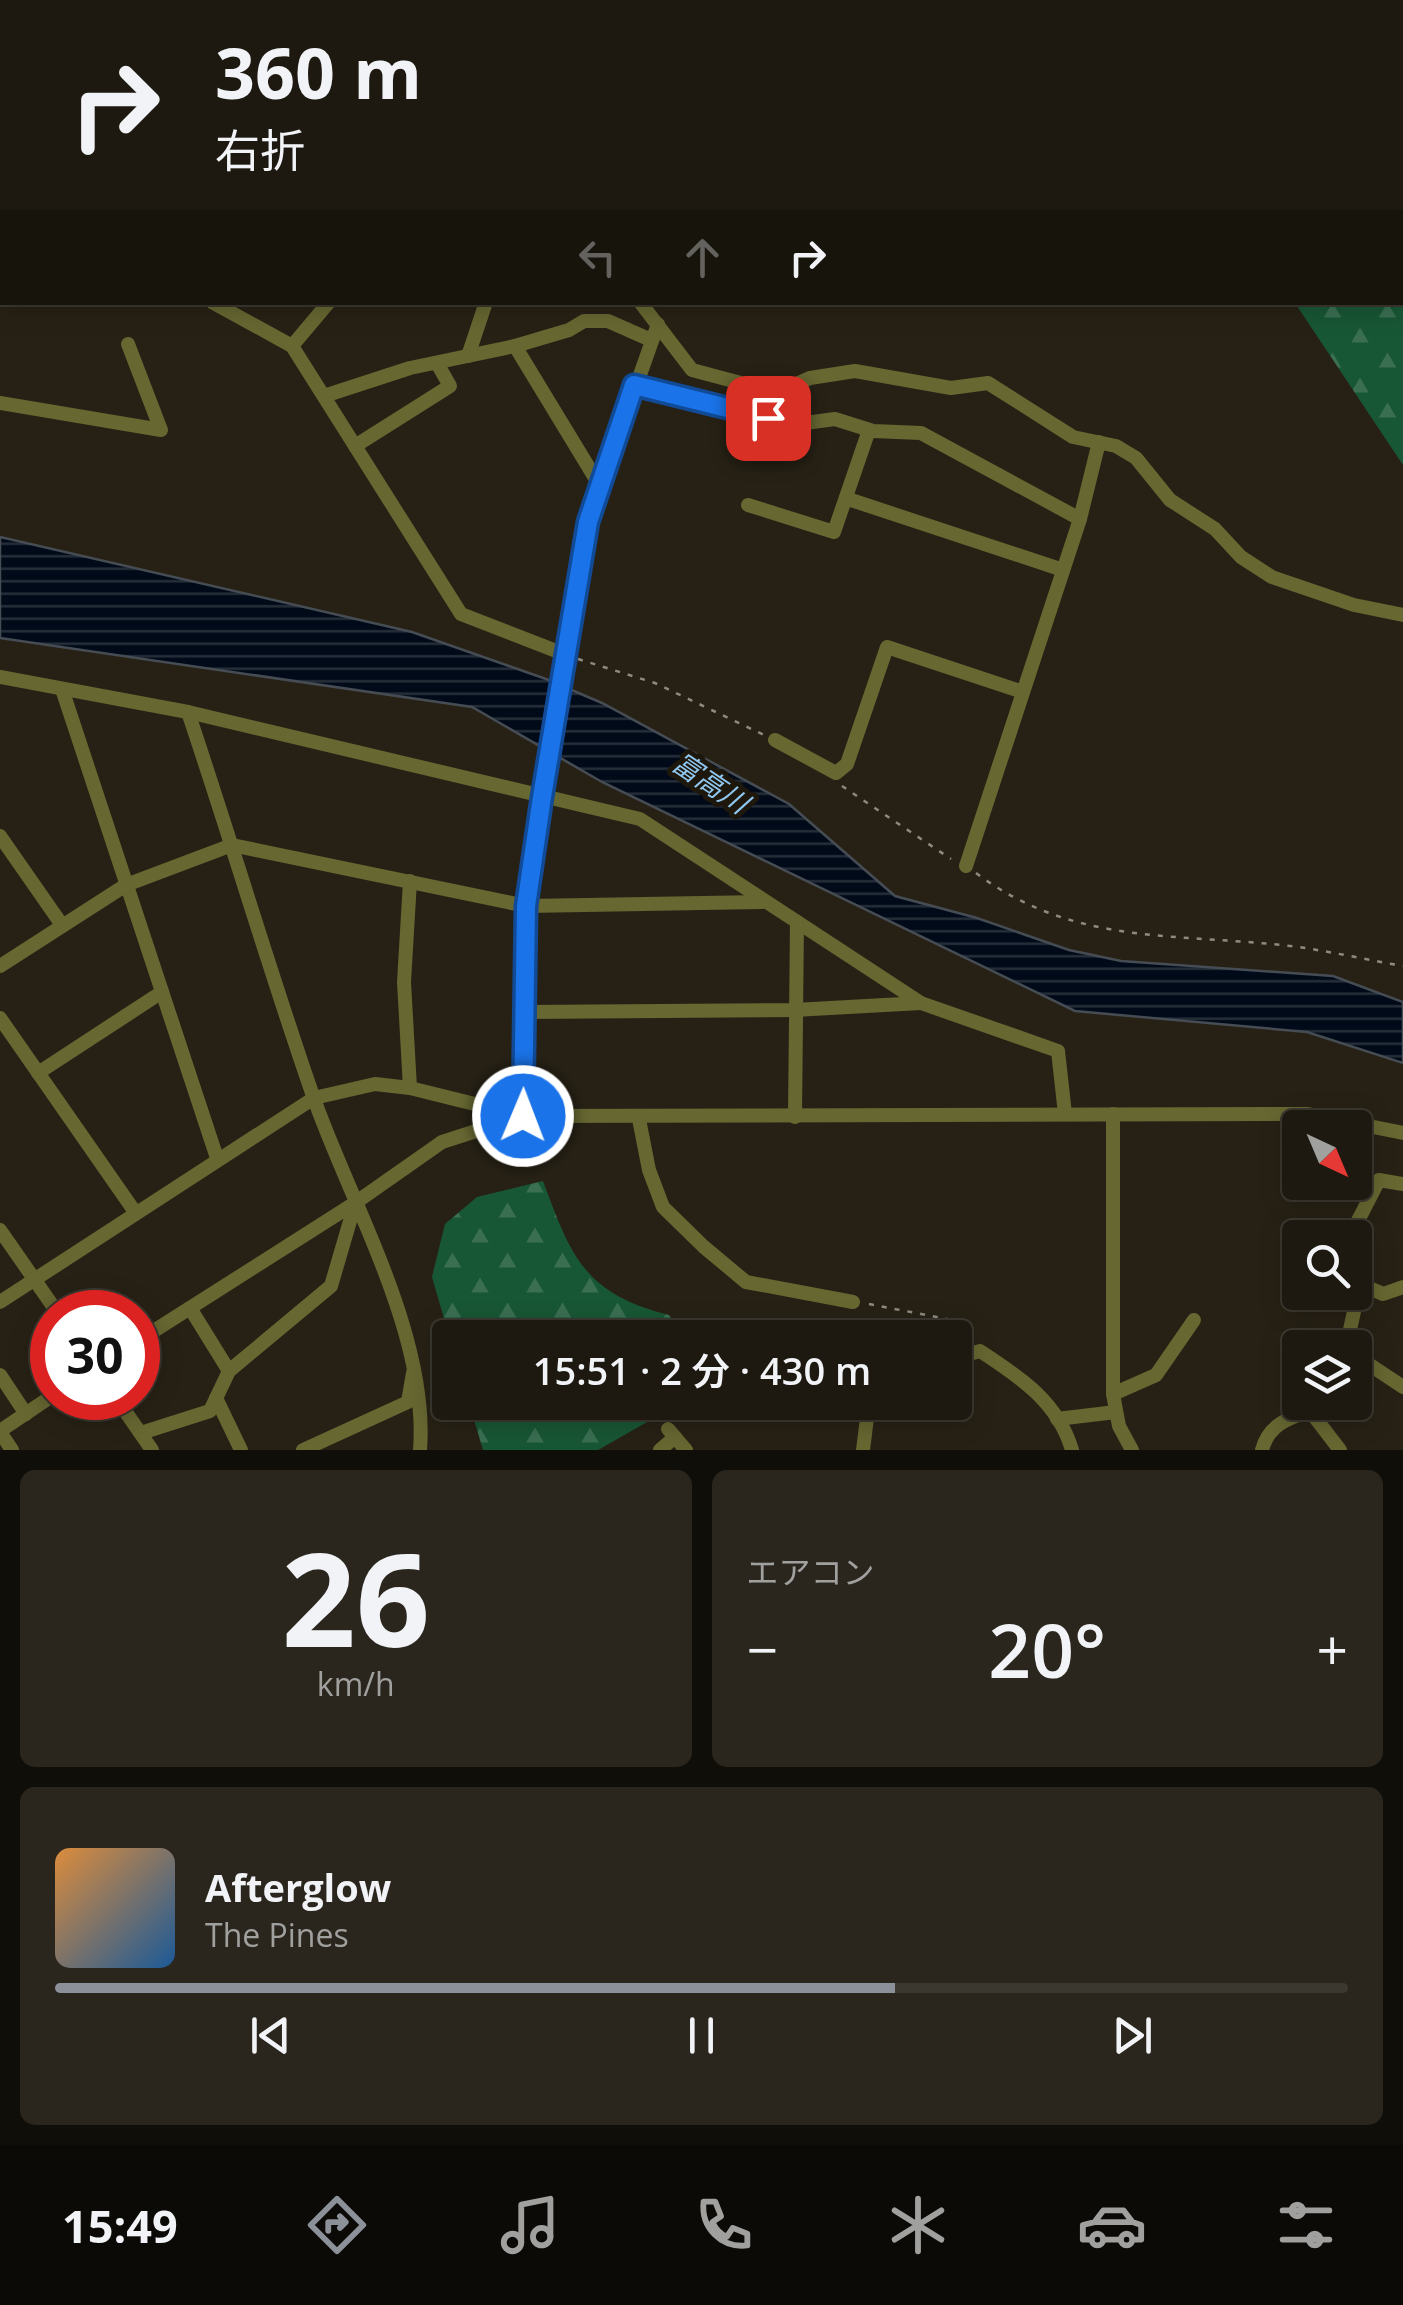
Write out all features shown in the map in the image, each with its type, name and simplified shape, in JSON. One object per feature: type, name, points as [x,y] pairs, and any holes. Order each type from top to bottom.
[{"type":"street","points":[[217,305],[292,346],[461,614],[565,661]]},
{"type":"street","points":[[292,346],[327,305]]},
{"type":"street","points":[[468,356],[485,305]]},
{"type":"street","points":[[642,305],[692,370],[752,386],[790,387],[829,375],[879,372],[951,388],[988,383],[1072,437],[1098,442],[1136,458],[1170,500],[1215,529],[1241,558],[1272,578],[1354,605],[1403,615]]},
{"type":"street","points":[[324,396],[437,362],[569,330],[584,320],[608,321],[652,340]]},
{"type":"street","points":[[523,1116],[526,906],[588,522],[658,324]]},
{"type":"street","points":[[0,403],[161,430],[128,344]]},
{"type":"street","points":[[514,346],[600,486]]},
{"type":"street","points":[[355,446],[450,386],[437,362]]},
{"type":"street","points":[[634,385],[798,424],[835,419],[869,430],[921,432],[1080,519]]},
{"type":"street","points":[[748,506],[834,532],[869,430]]},
{"type":"street","points":[[966,866],[1080,519],[1098,442]]},
{"type":"street","points":[[848,499],[1063,570]]},
{"type":"street","points":[[775,740],[836,773],[846,764],[887,647],[1022,692]]},
{"type":"street","points":[[0,677],[188,712],[544,790],[640,820],[921,1003],[1058,1051],[1065,1114]]},
{"type":"street","points":[[62,689],[217,1158]]},
{"type":"street","points":[[188,712],[314,1098],[414,1365],[423,1416],[420,1450]]},
{"type":"street","points":[[0,836],[62,926]]},
{"type":"street","points":[[0,966],[126,886],[232,846],[526,906],[767,903]]},
{"type":"street","points":[[410,881],[404,982],[410,1088]]},
{"type":"street","points":[[795,1117],[797,922]]},
{"type":"street","points":[[38,1073],[162,992]]},
{"type":"street","points":[[524,1012],[794,1010],[921,1003]]},
{"type":"street","points":[[0,1018],[134,1212]]},
{"type":"street","points":[[0,1302],[314,1098],[375,1084],[410,1088],[523,1116],[639,1119],[1308,1114],[1403,1133]]},
{"type":"street","points":[[1113,1114],[1113,1394],[1132,1450]]},
{"type":"street","points":[[160,1327],[356,1203],[442,1142],[523,1116]]},
{"type":"street","points":[[639,1119],[649,1170],[663,1207],[704,1248],[746,1282],[853,1302]]},
{"type":"street","points":[[1358,1220],[1379,1180],[1403,1184]]},
{"type":"street","points":[[140,1434],[210,1411],[228,1371],[331,1286],[356,1203]]},
{"type":"street","points":[[0,1230],[41,1290]]},
{"type":"street","points":[[1372,1289],[1383,1294],[1403,1287]]},
{"type":"street","points":[[190,1308],[228,1371]]},
{"type":"street","points":[[1113,1394],[1156,1375],[1194,1320]]},
{"type":"street","points":[[972,1353],[980,1351],[1032,1384],[1057,1419],[1072,1450]]},
{"type":"street","points":[[303,1450],[408,1402],[414,1365]]},
{"type":"street","points":[[1372,1366],[1403,1387]]},
{"type":"street","points":[[0,1375],[26,1414]]},
{"type":"street","points":[[216,1398],[241,1450]]},
{"type":"street","points":[[12,1450],[0,1432],[30,1411]]},
{"type":"street","points":[[1262,1450],[1266,1435],[1274,1427],[1310,1411],[1340,1450]]},
{"type":"street","points":[[1057,1419],[1116,1412]]},
{"type":"street","points":[[131,1420],[152,1450]]},
{"type":"street","points":[[862,1450],[866,1420]]},
{"type":"street","points":[[660,1450],[672,1433],[686,1450]]},
{"type":"path","points":[[853,1302],[912,1309],[947,1320],[980,1351]]},
{"type":"path","points":[[423,1416],[432,1415]]},
{"type":"green space","points":[[1296,305],[1403,305],[1403,465]]},
{"type":"green space","points":[[543,1181],[563,1231],[585,1269],[618,1296],[669,1315],[672,1320],[444,1320],[432,1277],[445,1224],[477,1197]]},
{"type":"green space","points":[[474,1420],[651,1420],[598,1450],[483,1450]]},
{"type":"water","name":"富高川","points":[[0,537],[412,632],[546,679],[602,703],[789,804],[895,896],[977,918],[1069,950],[1121,961],[1333,976],[1403,1002],[1403,1063],[1307,1032],[1075,1011],[602,782],[472,707],[0,638]]},
{"type":"route","points":[[523,1116],[526,906],[542,797],[588,522],[634,385],[768,418]]}]
